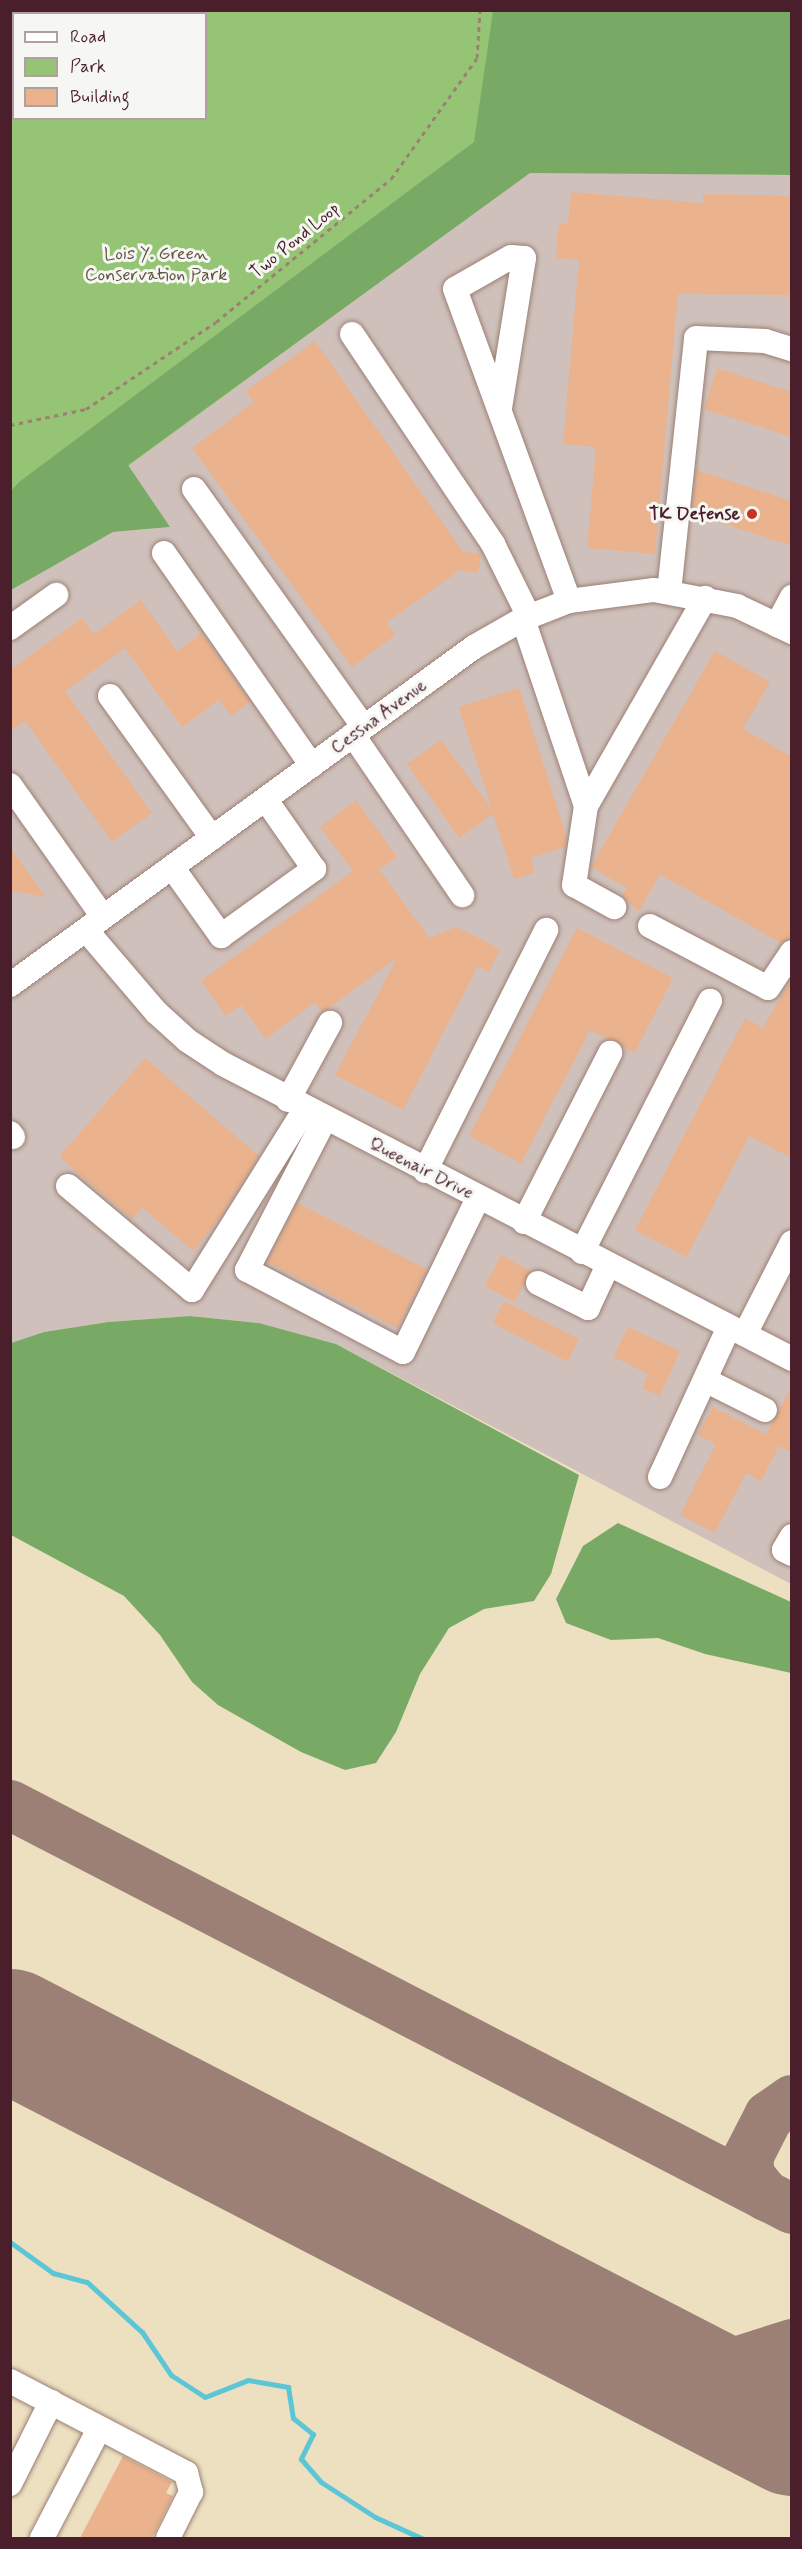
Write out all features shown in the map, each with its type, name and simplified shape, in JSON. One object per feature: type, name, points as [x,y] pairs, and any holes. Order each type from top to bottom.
[{"type":"street","points":[[500,408],[524,258],[511,257],[455,289],[569,601]]},
{"type":"street","points":[[352,334],[493,544],[526,618],[586,806]]},
{"type":"street","points":[[669,592],[696,338],[765,341],[792,349]]},
{"type":"street","points":[[194,489],[358,731],[462,894]]},
{"type":"street","points":[[164,553],[312,766]]},
{"type":"street","name":"Cessna Avenue","points":[[10,985],[474,647],[526,618],[569,601],[618,592],[669,592],[737,606],[784,628]]},
{"type":"street","points":[[10,628],[56,596]]},
{"type":"street","points":[[784,628],[792,597]]},
{"type":"street","points":[[614,907],[574,885],[586,806],[705,598]]},
{"type":"street","points":[[110,696],[212,838]]},
{"type":"street","name":"Queenair Drive","points":[[10,785],[95,923],[156,1012],[188,1041],[306,1109],[792,1359]]},
{"type":"street","points":[[172,867],[221,936],[314,869],[266,800]]},
{"type":"street","points":[[650,926],[768,988],[792,952]]},
{"type":"street","points":[[425,1171],[546,930]]},
{"type":"street","points":[[582,1252],[710,1001]]},
{"type":"street","points":[[330,1023],[306,1109],[247,1270],[403,1352],[478,1198]]},
{"type":"street","points":[[524,1222],[610,1053]]},
{"type":"street","points":[[68,1186],[192,1290],[306,1109]]},
{"type":"street","points":[[660,1478],[705,1380],[792,1242]]},
{"type":"street","points":[[538,1283],[588,1308],[608,1265]]},
{"type":"street","points":[[705,1380],[765,1410]]},
{"type":"street","points":[[792,1536],[784,1550],[792,1554]]},
{"type":"street","points":[[10,2381],[186,2473],[191,2492],[168,2538]]},
{"type":"street","points":[[10,2484],[51,2403]]},
{"type":"street","points":[[42,2538],[99,2428]]},
{"type":"path","name":"Two Pond Loop","points":[[10,424],[86,409],[216,322],[392,179],[477,58],[480,10]]},
{"type":"shaded area","points":[[528,172],[791,175],[791,1584],[336,1344],[259,1323],[190,1316],[108,1322],[44,1332],[11,1343],[10,590],[113,532],[169,527],[128,466]]},
{"type":"green space","name":"Lois Y. Green Conservation Park","points":[[11,11],[791,11],[528,173],[11,552]]},
{"type":"green space","points":[[493,11],[791,11],[791,175],[530,173],[128,465],[170,527],[113,532],[11,590],[11,491],[19,482],[474,142]]},
{"type":"green space","points":[[190,1316],[259,1323],[336,1344],[579,1475],[551,1574],[534,1601],[484,1609],[449,1628],[420,1674],[396,1732],[376,1763],[345,1770],[301,1752],[218,1705],[192,1682],[160,1635],[124,1596],[11,1535],[11,1343],[44,1332],[108,1322]]},
{"type":"green space","points":[[618,1523],[791,1602],[791,1673],[705,1654],[658,1638],[611,1640],[566,1623],[556,1599],[583,1546]]},
{"type":"building","points":[[571,192],[703,203],[703,194],[792,196],[792,295],[678,294],[655,554],[587,548],[596,447],[563,444],[579,260],[556,258],[559,223],[568,224]]},
{"type":"building","points":[[315,341],[463,552],[481,554],[478,573],[460,570],[386,623],[395,635],[352,667],[192,448],[254,402],[246,391]]},
{"type":"building","points":[[717,368],[792,392],[792,437],[704,409]]},
{"type":"building","points":[[696,470],[792,501],[792,546],[692,513]]},
{"type":"building","points":[[141,600],[177,651],[202,633],[250,702],[231,716],[219,700],[182,727],[125,648],[65,691],[152,813],[112,842],[25,721],[10,731],[10,670],[82,618],[94,634]]},
{"type":"building","points":[[715,651],[770,682],[743,729],[792,757],[792,938],[781,943],[660,874],[639,911],[622,896],[627,888],[591,867]]},
{"type":"building","points":[[519,688],[567,838],[565,847],[531,858],[535,873],[514,879],[493,814],[459,838],[407,764],[441,740],[492,809],[459,707]]},
{"type":"building","points":[[356,800],[397,857],[379,869],[429,938],[457,927],[500,949],[489,972],[478,966],[403,1110],[335,1075],[397,958],[326,1010],[322,1012],[315,1002],[266,1039],[241,1005],[226,1016],[201,981],[353,871],[320,827]]},
{"type":"building","points":[[10,848],[46,897],[10,891]]},
{"type":"building","points":[[577,928],[673,978],[635,1053],[590,1030],[521,1163],[469,1136]]},
{"type":"building","points":[[792,978],[792,1158],[749,1136],[687,1257],[635,1230],[745,1018],[763,1028]]},
{"type":"building","points":[[145,1058],[259,1156],[219,1219],[193,1251],[142,1207],[132,1219],[59,1157]]},
{"type":"building","points":[[297,1203],[427,1269],[397,1328],[267,1262]]},
{"type":"building","points":[[501,1255],[531,1271],[515,1302],[485,1286]]},
{"type":"building","points":[[504,1301],[579,1339],[567,1361],[493,1323]]},
{"type":"building","points":[[628,1327],[680,1351],[660,1396],[642,1388],[648,1374],[614,1357]]},
{"type":"building","points":[[792,1386],[792,1452],[779,1446],[761,1481],[746,1473],[715,1533],[680,1515],[716,1444],[698,1435],[713,1407],[766,1434]]},
{"type":"building","points":[[123,2456],[172,2482],[166,2493],[173,2496],[152,2538],[80,2538]]},
{"type":"waterway","points":[[10,2242],[53,2273],[87,2282],[142,2332],[171,2375],[205,2397],[248,2380],[288,2387],[293,2418],[313,2434],[301,2459],[321,2482],[375,2517],[421,2538]]},
{"type":"taxiway","points":[[10,1805],[792,2209]]},
{"type":"taxiway","points":[[766,2196],[750,2176],[748,2157],[769,2116],[792,2100]]},
{"type":"taxiway","points":[[472,2269],[646,2354],[679,2365],[729,2364],[792,2344]]},
{"type":"taxiway","points":[[761,2354],[747,2371],[749,2400],[760,2415],[792,2431]]},
{"type":"runway","points":[[10,2030],[792,2434]]},
{"type":"place","name":"TK Defense","points":[[752,514]]}]
